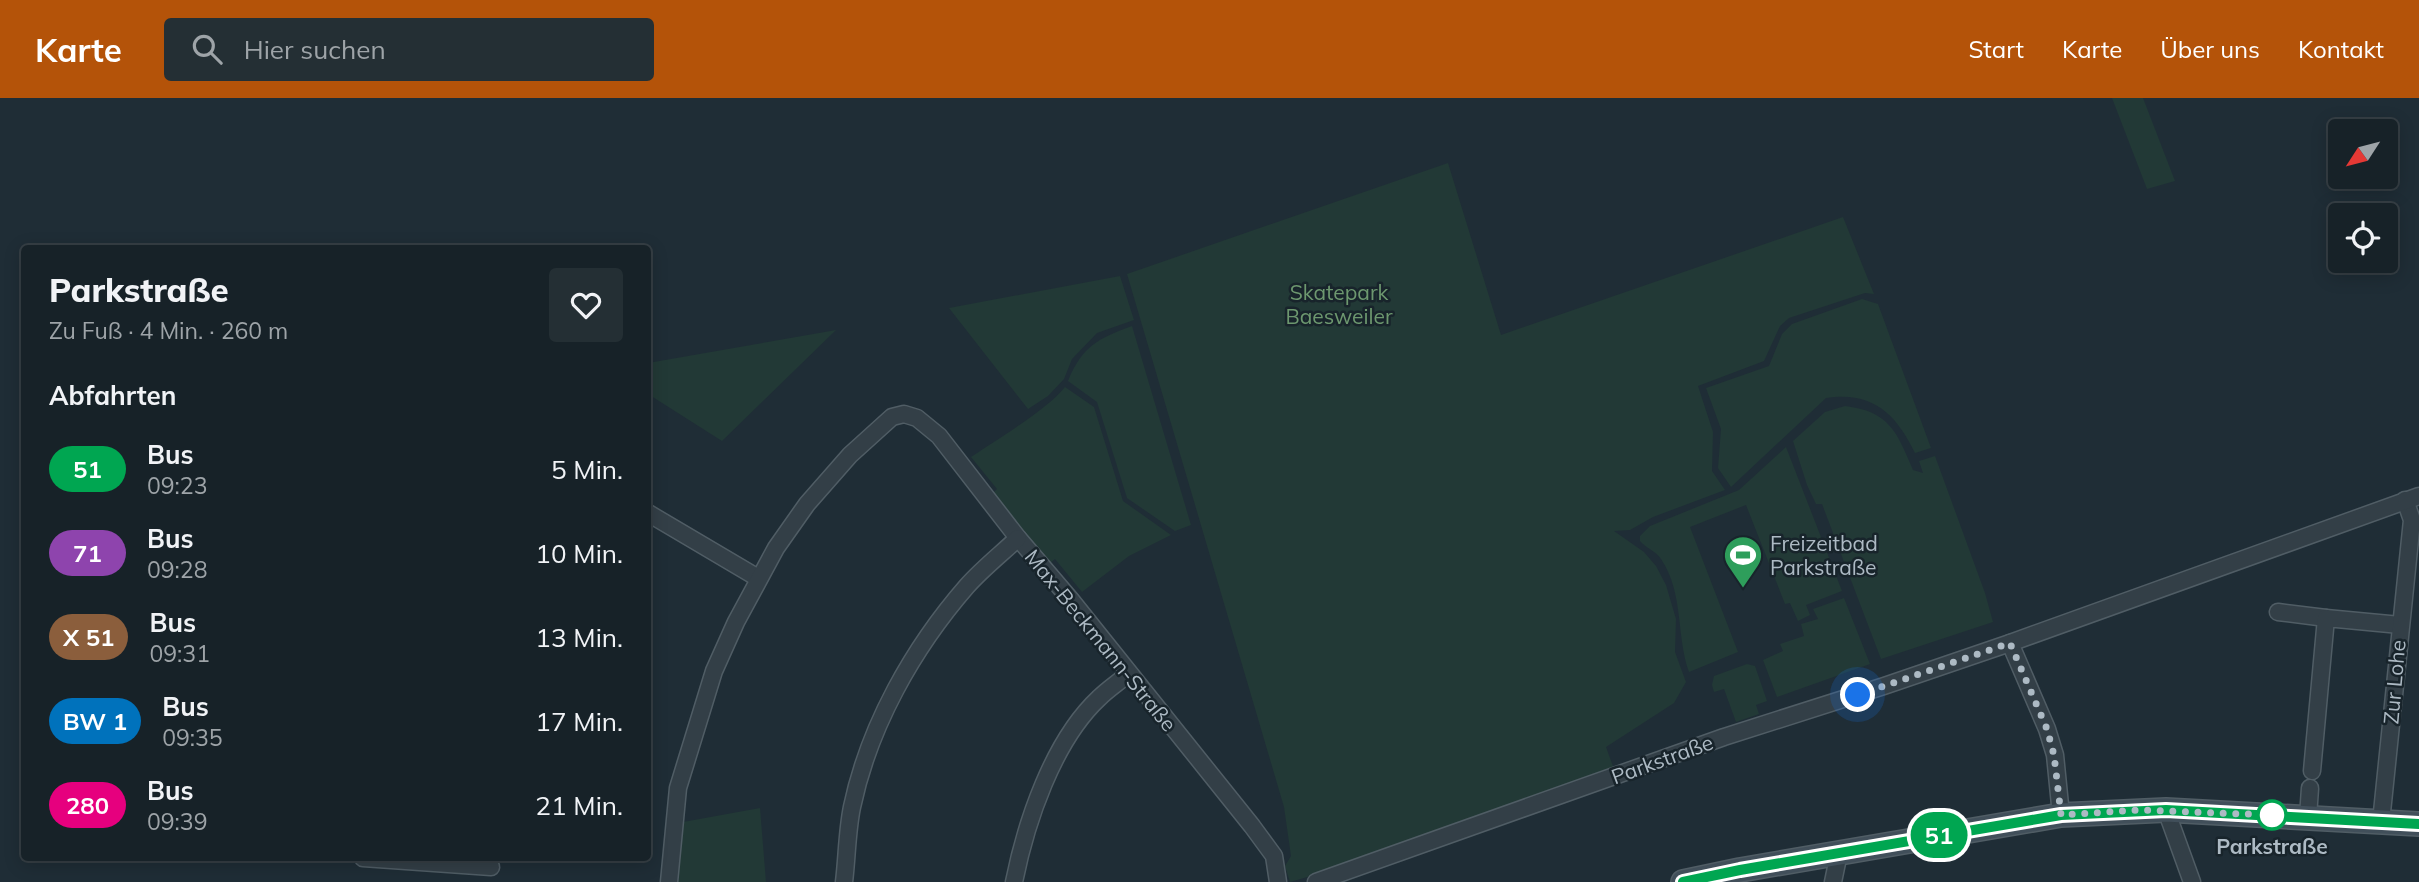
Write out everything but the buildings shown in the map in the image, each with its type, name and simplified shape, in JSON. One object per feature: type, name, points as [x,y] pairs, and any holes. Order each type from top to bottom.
[{"type":"main road","points":[[1683,882],[2061,815],[2166,810],[2419,824]]},
{"type":"street","name":"Max-Beckmann-Straße","points":[[758,578],[807,504],[850,455],[892,417],[904,414],[917,418],[939,436],[1018,538],[1252,826],[1274,856],[1278,882]]},
{"type":"street","name":"Zur Lohe","points":[[2381,822],[2412,498]]},
{"type":"street","name":"Parkstraße","points":[[1316,882],[1724,737],[2010,643],[2412,498]]},
{"type":"street","points":[[651,515],[758,578],[714,671],[690,745],[678,788],[669,882]]},
{"type":"street","points":[[844,882],[852,808],[864,766],[889,704],[921,645],[968,585],[1018,538]]},
{"type":"street","points":[[2278,612],[2400,625]]},
{"type":"street","points":[[2312,771],[2326,618]]},
{"type":"street","points":[[2010,643],[2051,742],[2061,815]]},
{"type":"street","points":[[1014,882],[1022,841],[1055,759],[1079,721],[1098,699],[1128,674]]},
{"type":"street","points":[[2308,817],[2310,788]]},
{"type":"street","points":[[2166,810],[2192,882]]},
{"type":"street","points":[[1833,882],[1839,853]]},
{"type":"street","points":[[398,861],[492,869]]},
{"type":"green space","points":[[2112,98],[2143,98],[2175,181],[2147,189]]},
{"type":"green space","name":"Skatepark Baesweiler","points":[[1448,163],[1501,335],[1843,217],[1874,294],[1865,293],[1789,318],[1780,326],[1764,361],[1698,386],[1713,432],[1712,471],[1725,490],[1653,517],[1630,530],[1614,531],[1644,552],[1656,566],[1666,585],[1676,619],[1675,652],[1686,682],[1674,703],[1606,747],[1614,769],[1335,869],[1290,882],[1285,866],[1291,856],[1284,807],[1127,274]]},
{"type":"green space","points":[[1120,276],[1134,320],[1097,333],[1072,359],[1064,379],[1048,396],[1028,409],[949,308]]},
{"type":"green space","points":[[1862,299],[1878,304],[1931,448],[1915,453],[1900,427],[1881,408],[1870,402],[1857,398],[1826,398],[1731,487],[1718,468],[1721,429],[1706,388],[1769,366],[1782,334],[1792,324]]},
{"type":"green space","points":[[1132,326],[1191,525],[1175,531],[1127,498],[1097,402],[1068,381],[1086,351],[1110,335]]},
{"type":"green space","points":[[836,330],[722,441],[651,396],[651,362]]},
{"type":"green space","points":[[1065,387],[1094,407],[1123,501],[1171,535],[1129,556],[1082,592],[1055,559],[1049,564],[993,493],[997,489],[971,457],[1034,414]]},
{"type":"green space","points":[[1845,406],[1882,418],[1896,434],[1913,470],[1923,473],[1919,461],[1935,456],[1993,622],[1881,659],[1822,504],[1816,504],[1807,485],[1793,441],[1825,412]]},
{"type":"green space","points":[[1786,447],[1842,591],[1806,605],[1810,615],[1798,621],[1790,603],[1785,604],[1746,505],[1690,527],[1738,652],[1689,672],[1682,644],[1677,600],[1668,572],[1661,559],[1640,541],[1640,536],[1650,526],[1739,490]]},
{"type":"green space","points":[[1844,598],[1870,664],[1777,697],[1763,660],[1783,651],[1780,644],[1804,636],[1801,624],[1818,619],[1813,609]]},
{"type":"green space","points":[[1747,664],[1755,666],[1767,701],[1756,705],[1759,714],[1736,722],[1724,689],[1714,692],[1712,685],[1714,676]]},
{"type":"green space","points":[[760,808],[766,882],[675,882],[683,822]]},
{"type":"bus line","name":"51","points":[[1683,882],[2061,815],[2166,810],[2419,824]]},
{"type":"place","name":"Freizeitbad Parkstraße","points":[[1743,589]]},
{"type":"place","name":"Parkstraße","points":[[2272,815]]},
{"type":"route","points":[[1858,695],[2010,643],[2047,729],[2054,755],[2061,815],[2138,810],[2272,815]]}]
